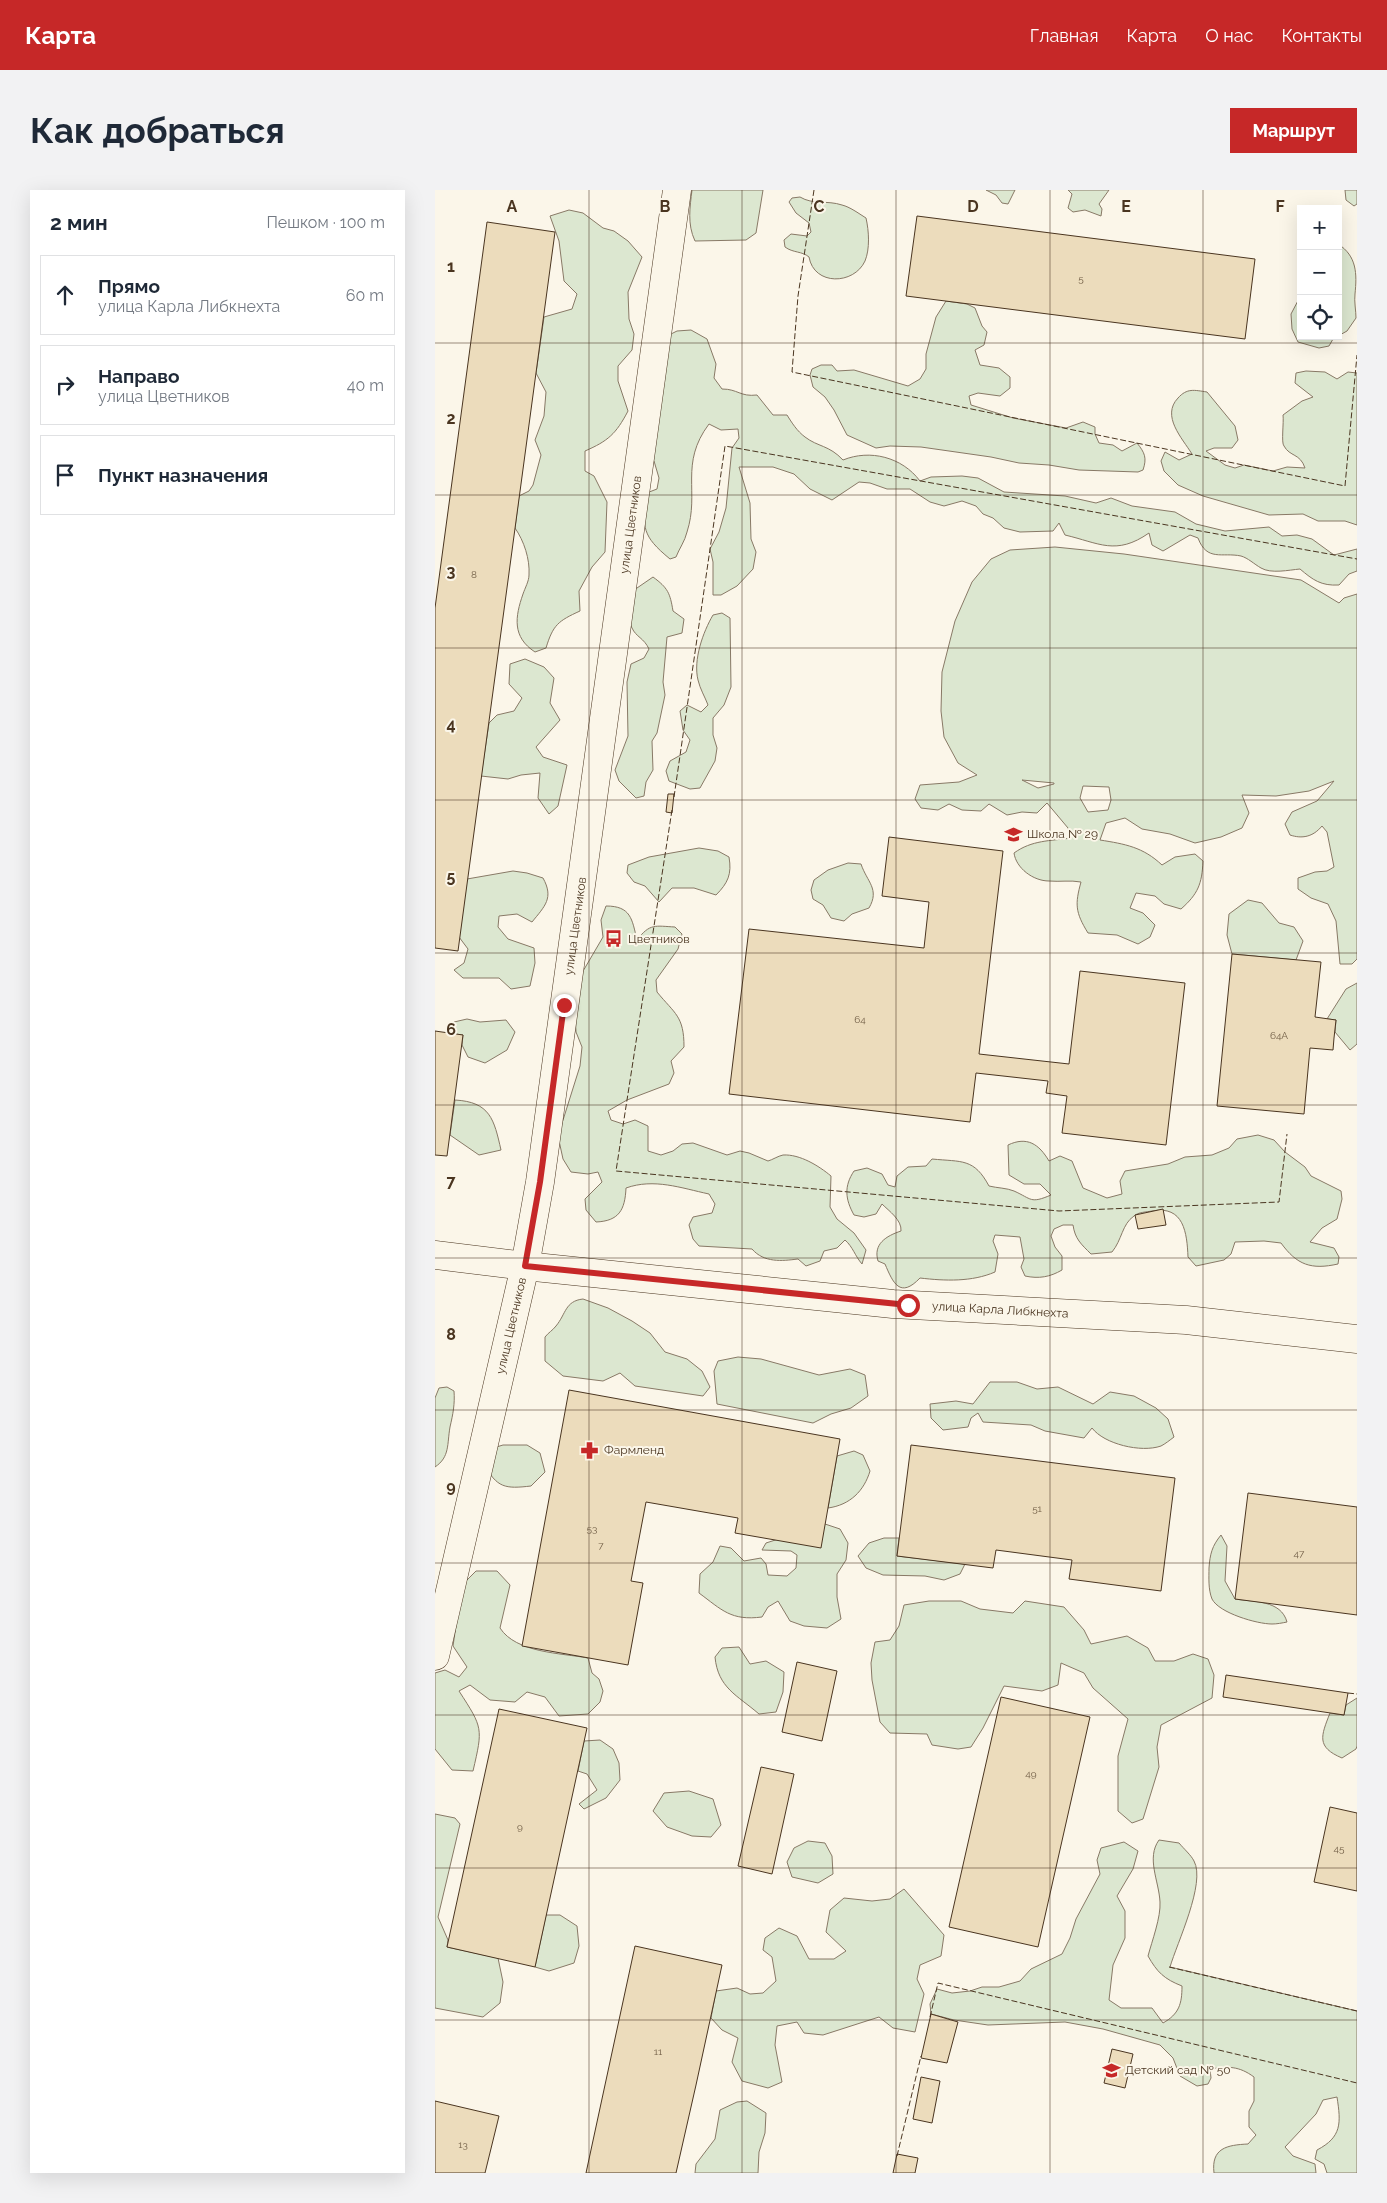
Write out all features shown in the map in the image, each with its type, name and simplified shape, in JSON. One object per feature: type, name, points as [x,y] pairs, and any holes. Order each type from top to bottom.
[{"type":"street","name":"улица Цветников","points":[[435,1656],[525,1266],[540,1182],[677,190]]},
{"type":"street","name":"улица Карла Либкнехта","points":[[435,1255],[901,1305],[1186,1320],[1357,1339]]},
{"type":"green space","points":[[692,190],[763,190],[756,233],[746,240],[695,241],[690,222]]},
{"type":"green space","points":[[986,190],[1015,190],[1008,204],[1002,203],[996,195]]},
{"type":"green space","points":[[1068,190],[1109,190],[1099,204],[1102,209],[1101,216],[1085,210],[1073,212],[1068,208],[1072,194]]},
{"type":"green space","points":[[1345,190],[1357,190],[1357,204],[1354,206],[1346,200]]},
{"type":"green space","points":[[800,197],[810,201],[845,206],[866,218],[868,229],[867,256],[860,269],[852,275],[835,279],[826,277],[818,273],[812,266],[809,257],[785,247],[784,240],[791,234],[807,236],[811,232],[809,223],[796,213],[789,202],[792,198]]},
{"type":"green space","points":[[569,210],[583,213],[603,228],[614,231],[628,241],[642,257],[628,292],[629,319],[634,334],[632,350],[618,366],[618,381],[628,411],[611,436],[585,451],[585,471],[594,476],[607,502],[605,552],[592,567],[579,591],[580,611],[561,621],[551,634],[546,648],[535,652],[522,640],[517,626],[518,611],[528,580],[529,563],[526,550],[515,528],[519,496],[529,491],[533,485],[541,455],[535,440],[544,416],[546,392],[536,373],[544,317],[572,309],[577,294],[564,281],[559,241],[550,216]]},
{"type":"green space","points":[[1342,247],[1349,254],[1356,273],[1356,318],[1347,331],[1342,334]]},
{"type":"green space","points":[[946,301],[967,304],[975,308],[982,326],[987,332],[984,345],[975,350],[980,365],[999,368],[1010,377],[1010,388],[1000,396],[978,393],[969,396],[971,405],[1013,418],[1066,428],[1083,422],[1095,427],[1095,434],[1099,443],[1113,445],[1122,451],[1137,443],[1145,456],[1143,470],[1138,472],[1079,470],[1019,463],[921,447],[890,446],[876,448],[847,435],[825,397],[813,387],[810,375],[812,369],[821,365],[832,365],[837,371],[854,370],[908,386],[920,379],[926,369],[926,354],[936,317]]},
{"type":"green space","points":[[1297,303],[1297,340],[1292,329],[1291,314]]},
{"type":"green space","points":[[691,330],[707,339],[716,364],[714,378],[722,389],[747,395],[757,395],[773,415],[787,415],[797,430],[805,437],[833,451],[843,460],[864,455],[885,457],[904,466],[920,481],[931,477],[962,476],[978,478],[1004,492],[1065,496],[1096,503],[1111,498],[1132,506],[1175,512],[1196,524],[1225,531],[1269,527],[1282,536],[1297,535],[1312,539],[1334,555],[1357,549],[1357,571],[1349,574],[1339,585],[1327,584],[1313,579],[1300,569],[1270,571],[1241,556],[1211,553],[1202,546],[1198,538],[1190,535],[1163,551],[1152,545],[1149,533],[1127,544],[1107,546],[1065,535],[1059,523],[1053,531],[1020,532],[1004,528],[993,518],[983,514],[976,506],[962,501],[944,506],[930,502],[910,489],[887,489],[870,483],[859,482],[832,500],[810,489],[794,474],[773,467],[739,467],[750,503],[751,539],[756,552],[753,569],[737,586],[721,595],[713,595],[713,562],[710,549],[719,532],[726,508],[732,448],[739,438],[738,429],[721,430],[709,424],[700,438],[692,465],[690,518],[686,535],[676,557],[670,559],[654,544],[646,531],[644,516],[644,494],[657,489],[659,478],[654,461],[641,454],[669,335],[677,331]]},
{"type":"green space","points":[[1297,340],[1332,340],[1329,346],[1319,348],[1298,342]]},
{"type":"green space","points":[[1306,371],[1325,372],[1337,379],[1348,372],[1357,373],[1357,525],[1345,521],[1318,521],[1303,514],[1269,515],[1203,496],[1178,485],[1164,471],[1161,461],[1165,452],[1179,460],[1192,454],[1175,427],[1172,412],[1173,405],[1181,395],[1194,390],[1207,392],[1235,426],[1238,440],[1232,448],[1214,448],[1206,451],[1225,465],[1235,468],[1244,465],[1273,471],[1287,467],[1305,468],[1298,457],[1289,452],[1283,444],[1283,415],[1302,401],[1313,397],[1295,383],[1296,373]]},
{"type":"green space","points":[[1055,547],[1124,554],[1301,580],[1339,603],[1344,598],[1357,594],[1357,959],[1352,964],[1340,964],[1336,921],[1328,904],[1311,898],[1298,889],[1298,878],[1315,872],[1327,871],[1334,867],[1327,832],[1322,826],[1311,835],[1303,837],[1294,836],[1290,835],[1285,824],[1292,812],[1317,801],[1334,781],[1309,791],[1276,796],[1242,795],[1249,813],[1242,828],[1221,837],[1195,843],[1170,834],[1142,829],[1125,818],[1106,823],[1100,840],[1141,850],[1162,865],[1175,857],[1195,854],[1203,861],[1202,876],[1198,888],[1181,909],[1164,904],[1155,896],[1136,893],[1130,908],[1143,913],[1155,925],[1150,937],[1138,944],[1117,935],[1088,933],[1077,908],[1081,882],[1037,879],[1026,873],[1018,864],[1014,853],[1021,849],[1041,842],[1071,838],[1068,828],[1047,803],[1037,813],[1022,812],[1007,815],[989,804],[981,811],[962,810],[949,804],[938,810],[921,808],[915,799],[920,785],[959,782],[977,775],[958,763],[944,737],[941,711],[942,672],[955,621],[972,582],[991,559],[1010,550]],"holes":[[[1022,780],[1054,783],[1054,784],[1038,788]],[[1083,786],[1109,787],[1111,800],[1108,810],[1088,812],[1080,798]]]},
{"type":"green space","points":[[653,577],[667,591],[673,611],[684,619],[682,633],[667,637],[663,682],[665,695],[657,733],[652,741],[653,770],[646,782],[644,796],[636,798],[619,781],[615,770],[628,736],[627,682],[631,664],[644,658],[649,649],[630,624],[625,609],[622,589],[637,588]]},
{"type":"green space","points":[[722,613],[730,618],[731,687],[724,705],[713,718],[713,735],[717,748],[715,761],[700,788],[690,789],[669,781],[666,771],[670,761],[686,752],[690,740],[683,730],[680,711],[687,705],[701,712],[708,705],[698,680],[698,655],[713,615]]},
{"type":"green space","points":[[525,659],[544,667],[554,678],[550,703],[560,720],[536,747],[543,757],[567,765],[558,806],[549,814],[538,798],[540,773],[521,775],[508,779],[481,776],[489,723],[497,715],[514,711],[522,698],[509,684],[510,664]]},
{"type":"green space","points":[[699,848],[718,851],[729,857],[730,868],[728,878],[716,895],[694,888],[672,888],[659,902],[645,886],[634,882],[627,873],[628,865],[649,857]]},
{"type":"green space","points":[[848,863],[861,864],[873,890],[873,896],[869,908],[852,914],[844,921],[831,918],[823,905],[813,899],[811,890],[814,880],[828,870]]},
{"type":"green space","points":[[513,871],[543,878],[548,891],[547,902],[532,922],[517,914],[499,916],[498,927],[508,939],[534,948],[535,963],[530,986],[511,989],[499,978],[463,978],[454,970],[464,963],[468,949],[459,937],[467,879]]},
{"type":"green space","points":[[1248,900],[1262,903],[1279,923],[1294,927],[1303,941],[1296,960],[1232,954],[1227,935],[1229,914]]},
{"type":"green space","points":[[606,906],[621,908],[629,915],[637,940],[649,928],[653,927],[675,927],[682,934],[678,949],[656,980],[657,992],[680,1022],[684,1037],[684,1047],[671,1061],[674,1073],[669,1084],[627,1100],[608,1111],[611,1120],[623,1124],[635,1120],[648,1126],[648,1151],[661,1155],[673,1151],[682,1144],[693,1143],[727,1155],[740,1151],[768,1161],[783,1155],[789,1155],[796,1156],[815,1165],[831,1176],[830,1207],[837,1219],[854,1233],[866,1250],[862,1264],[845,1240],[837,1248],[824,1251],[820,1261],[806,1266],[798,1259],[768,1259],[757,1254],[752,1249],[699,1246],[693,1239],[689,1225],[693,1217],[712,1213],[715,1204],[709,1194],[678,1187],[647,1184],[626,1188],[624,1202],[619,1213],[615,1217],[604,1221],[596,1222],[586,1210],[585,1199],[602,1182],[598,1172],[588,1174],[571,1172],[563,1159],[558,1136],[580,1066],[582,1047],[576,1032],[575,1012],[579,978],[603,937],[601,920]]},
{"type":"green space","points":[[1357,983],[1357,1044],[1350,1050],[1335,1032],[1336,1020],[1327,1019],[1346,989]]},
{"type":"green space","points":[[467,1019],[480,1022],[506,1020],[515,1032],[507,1050],[485,1063],[468,1057],[462,1045],[463,1035],[455,1034],[454,1022]]},
{"type":"green space","points":[[455,1100],[476,1104],[489,1114],[496,1129],[501,1150],[479,1155],[450,1135]]},
{"type":"green space","points":[[1258,1135],[1274,1140],[1285,1152],[1305,1167],[1311,1176],[1341,1191],[1342,1199],[1337,1219],[1322,1228],[1310,1242],[1334,1248],[1339,1257],[1338,1264],[1312,1266],[1305,1264],[1293,1256],[1281,1243],[1264,1241],[1235,1242],[1231,1254],[1224,1260],[1196,1266],[1188,1257],[1185,1230],[1182,1223],[1171,1212],[1163,1210],[1143,1212],[1130,1219],[1112,1252],[1091,1254],[1077,1238],[1073,1225],[1063,1225],[1054,1229],[1051,1236],[1055,1247],[1062,1256],[1062,1270],[1049,1276],[1025,1276],[1021,1267],[1024,1259],[1020,1237],[995,1235],[993,1241],[998,1254],[995,1272],[977,1278],[958,1280],[920,1278],[913,1284],[902,1288],[894,1282],[885,1264],[878,1261],[877,1255],[879,1245],[886,1238],[901,1231],[897,1219],[882,1204],[876,1214],[864,1217],[854,1215],[847,1198],[847,1187],[854,1171],[867,1168],[882,1174],[888,1185],[895,1187],[897,1176],[908,1167],[926,1166],[932,1159],[966,1163],[978,1170],[989,1186],[1011,1190],[1031,1199],[1035,1200],[1051,1195],[1040,1184],[1024,1184],[1009,1175],[1008,1145],[1021,1141],[1037,1146],[1049,1161],[1060,1156],[1072,1161],[1083,1188],[1107,1198],[1122,1194],[1120,1181],[1125,1171],[1168,1164],[1185,1157],[1212,1155],[1229,1148],[1237,1139]]},
{"type":"green space","points":[[583,1299],[608,1308],[650,1333],[665,1352],[687,1359],[702,1371],[710,1387],[703,1396],[635,1386],[620,1373],[603,1381],[563,1376],[545,1361],[545,1337],[556,1326],[569,1305]]},
{"type":"green space","points":[[738,1357],[761,1359],[819,1375],[850,1369],[865,1375],[868,1396],[851,1408],[831,1414],[813,1423],[717,1404],[714,1371],[718,1361]]},
{"type":"green space","points":[[990,1382],[1017,1382],[1037,1389],[1058,1387],[1093,1404],[1110,1392],[1134,1396],[1156,1408],[1168,1419],[1174,1437],[1161,1446],[1134,1448],[1105,1439],[1092,1428],[1084,1438],[1045,1431],[1031,1425],[983,1422],[978,1413],[971,1418],[968,1427],[943,1430],[931,1418],[930,1404],[956,1401],[973,1404]]},
{"type":"green space","points":[[447,1387],[454,1391],[454,1400],[447,1450],[443,1459],[435,1467],[435,1398],[439,1388]]},
{"type":"green space","points":[[503,1445],[527,1445],[540,1453],[545,1472],[531,1486],[508,1487],[498,1482],[484,1464],[490,1449]]},
{"type":"green space","points":[[854,1451],[863,1455],[870,1471],[864,1485],[855,1496],[843,1504],[828,1508],[837,1456]]},
{"type":"green space","points":[[825,1524],[840,1529],[848,1543],[846,1560],[837,1574],[837,1597],[841,1619],[827,1628],[804,1626],[790,1621],[778,1601],[768,1607],[762,1617],[751,1618],[728,1613],[699,1593],[700,1574],[713,1562],[720,1546],[731,1548],[744,1561],[761,1558],[766,1564],[768,1575],[787,1576],[796,1568],[797,1555],[791,1551],[762,1550],[766,1543]]},
{"type":"green space","points":[[1221,1535],[1227,1546],[1225,1581],[1235,1599],[1266,1603],[1273,1606],[1284,1615],[1287,1622],[1272,1624],[1248,1620],[1222,1609],[1212,1599],[1209,1583],[1210,1558],[1212,1550]]},
{"type":"green space","points":[[884,1538],[899,1538],[897,1556],[965,1564],[960,1574],[944,1580],[925,1576],[883,1575],[866,1568],[858,1556],[869,1543]]},
{"type":"green space","points":[[476,1571],[497,1571],[510,1585],[500,1628],[507,1636],[517,1643],[528,1647],[588,1658],[592,1673],[599,1679],[603,1691],[600,1702],[588,1714],[559,1716],[545,1697],[527,1692],[515,1702],[490,1700],[470,1685],[459,1691],[477,1721],[479,1737],[476,1757],[473,1771],[452,1770],[435,1749],[435,1673],[445,1670],[459,1677],[467,1667],[453,1646],[462,1585]]},
{"type":"green space","points":[[929,1601],[961,1601],[980,1609],[1013,1613],[1025,1601],[1064,1607],[1084,1630],[1091,1644],[1127,1636],[1148,1648],[1155,1661],[1174,1661],[1193,1654],[1208,1659],[1214,1675],[1212,1698],[1161,1725],[1157,1747],[1159,1767],[1143,1819],[1132,1823],[1118,1811],[1118,1756],[1128,1719],[1093,1688],[1084,1673],[1061,1663],[1058,1685],[1042,1691],[1004,1686],[983,1728],[971,1747],[958,1749],[932,1745],[927,1734],[890,1733],[880,1722],[872,1680],[871,1663],[875,1642],[890,1640],[899,1626],[904,1605]]},
{"type":"green space","points":[[739,1647],[750,1664],[766,1661],[784,1672],[783,1692],[776,1712],[759,1714],[724,1684],[717,1668],[715,1657],[722,1648]]},
{"type":"green space","points":[[1357,1698],[1357,1746],[1356,1749],[1342,1758],[1328,1750],[1324,1745],[1324,1728],[1330,1713],[1344,1715],[1346,1705]]},
{"type":"green space","points":[[600,1740],[613,1749],[619,1763],[620,1780],[606,1798],[584,1809],[579,1804],[597,1790],[587,1774],[578,1771],[584,1741]]},
{"type":"green space","points":[[689,1791],[713,1799],[721,1825],[711,1837],[692,1836],[667,1827],[653,1811],[664,1793]]},
{"type":"green space","points":[[435,1814],[455,1818],[460,1824],[438,1917],[448,1940],[447,1947],[498,1958],[503,1982],[500,2003],[483,2017],[435,2008]]},
{"type":"green space","points":[[1159,1840],[1179,1843],[1193,1859],[1197,1871],[1194,1898],[1170,1967],[1357,2011],[1357,2173],[1327,2173],[1324,2164],[1315,2159],[1317,2150],[1331,2140],[1338,2128],[1337,2097],[1323,2100],[1316,2114],[1285,2147],[1293,2156],[1315,2164],[1316,2173],[1214,2173],[1215,2158],[1218,2153],[1233,2145],[1248,2144],[1256,2135],[1249,2127],[1249,2111],[1254,2101],[1254,2077],[1249,2073],[1233,2068],[1210,2069],[1211,2078],[1208,2084],[1197,2086],[1180,2076],[1173,2058],[1160,2045],[1103,2029],[1065,2022],[988,2025],[954,2020],[931,2014],[930,2004],[937,1989],[952,1993],[970,1991],[982,1987],[999,1987],[1020,1981],[1031,1969],[1062,1954],[1076,1919],[1100,1874],[1097,1860],[1101,1848],[1124,1842],[1138,1851],[1133,1869],[1117,1896],[1125,1911],[1125,1938],[1113,1965],[1109,2000],[1121,2008],[1152,2008],[1163,2023],[1168,2020],[1179,2008],[1182,1986],[1170,1981],[1162,1974],[1148,1956],[1160,1908],[1153,1862],[1155,1847]]},
{"type":"green space","points":[[808,1841],[825,1843],[832,1856],[833,1874],[818,1883],[792,1877],[787,1862],[794,1848]]},
{"type":"green space","points":[[904,1889],[944,1935],[941,1956],[920,1965],[917,1979],[924,1994],[915,2032],[893,2028],[879,2017],[823,2035],[804,2033],[797,2022],[777,2026],[775,2045],[782,2082],[768,2088],[742,2081],[732,2062],[738,2038],[722,2030],[711,2018],[716,1991],[737,1988],[750,1994],[763,1993],[776,1981],[772,1957],[763,1950],[765,1938],[779,1928],[797,1936],[809,1959],[834,1959],[846,1951],[826,1932],[830,1910],[844,1898],[872,1901],[890,1899]]},
{"type":"green space","points":[[546,1915],[560,1915],[577,1926],[579,1946],[574,1963],[549,1971],[535,1967]]},
{"type":"green space","points":[[747,2101],[766,2113],[765,2133],[759,2152],[758,2173],[695,2173],[696,2164],[715,2139],[720,2110],[737,2102]]},
{"type":"building","points":[[917,216],[1255,259],[1245,339],[906,296]]},
{"type":"building","points":[[487,222],[555,232],[458,951],[435,948],[435,608]]},
{"type":"building","points":[[668,794],[674,794],[672,813],[666,812]]},
{"type":"building","points":[[889,837],[1003,851],[979,1054],[1069,1064],[1080,971],[1185,983],[1166,1145],[1062,1133],[1067,1096],[1046,1093],[1048,1081],[976,1073],[970,1122],[729,1094],[749,929],[924,948],[929,902],[882,896]]},
{"type":"building","points":[[1232,954],[1321,962],[1315,1017],[1336,1020],[1333,1050],[1310,1048],[1304,1114],[1217,1106]]},
{"type":"building","points":[[435,1031],[463,1035],[447,1156],[435,1155]]},
{"type":"building","points":[[1163,1209],[1166,1225],[1138,1229],[1135,1215]]},
{"type":"building","points":[[569,1390],[840,1439],[821,1548],[735,1533],[738,1518],[646,1502],[631,1581],[643,1583],[628,1665],[522,1646]]},
{"type":"building","points":[[911,1445],[1175,1478],[1161,1591],[1069,1579],[1072,1560],[996,1550],[993,1568],[897,1556]]},
{"type":"building","points":[[1248,1493],[1357,1507],[1357,1615],[1235,1599]]},
{"type":"building","points":[[797,1662],[837,1671],[822,1741],[782,1732]]},
{"type":"building","points":[[1226,1675],[1348,1693],[1344,1715],[1223,1697]]},
{"type":"building","points":[[1001,1697],[1090,1717],[1038,1947],[949,1927]]},
{"type":"building","points":[[499,1709],[587,1728],[535,1967],[447,1947]]},
{"type":"building","points":[[761,1767],[794,1774],[772,1874],[738,1866]]},
{"type":"building","points":[[1330,1807],[1357,1813],[1357,1891],[1314,1882]]},
{"type":"building","points":[[635,1946],[722,1965],[676,2173],[586,2173]]},
{"type":"building","points":[[931,2014],[958,2022],[947,2063],[921,2058]]},
{"type":"building","points":[[1112,2049],[1133,2054],[1125,2088],[1104,2083]]},
{"type":"building","points":[[921,2077],[940,2081],[932,2123],[913,2119]]},
{"type":"building","points":[[435,2101],[499,2116],[485,2173],[435,2173]]},
{"type":"building","points":[[897,2154],[918,2158],[915,2173],[893,2173]]},
{"type":"fence","points":[[814,190],[798,296],[792,372],[1345,486],[1357,355]]},
{"type":"fence","points":[[674,797],[725,446],[1357,559]]},
{"type":"fence","points":[[672,810],[616,1171],[1059,1211],[1279,1202],[1287,1134]]},
{"type":"fence","points":[[1348,1693],[1357,1694]]},
{"type":"fence","points":[[1169,1967],[1357,2011]]},
{"type":"fence","points":[[930,2017],[938,1983],[1357,2083]]},
{"type":"fence","points":[[897,2156],[921,2056]]},
{"type":"place","name":"Школа № 29","points":[[1013,834]]},
{"type":"place","name":"Цветников","points":[[614,939]]},
{"type":"place","name":"Фармленд","points":[[590,1450]]},
{"type":"place","name":"Детский сад № 50","points":[[1111,2070]]},
{"type":"route","points":[[564,1005],[540,1182],[525,1266],[908,1305]]}]
